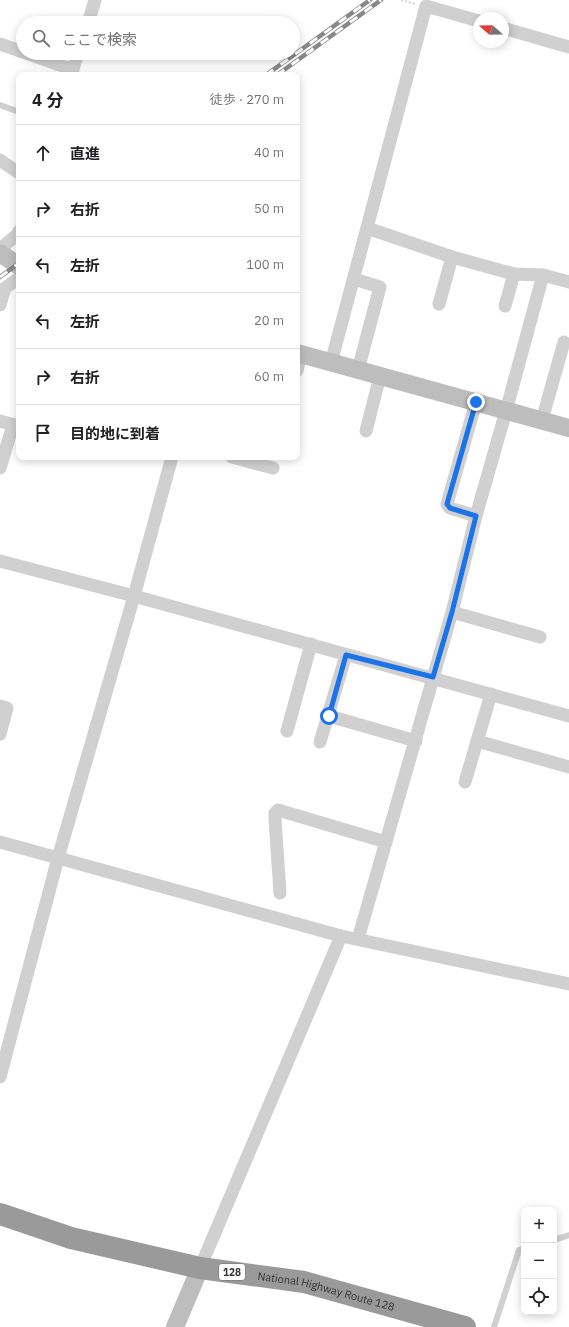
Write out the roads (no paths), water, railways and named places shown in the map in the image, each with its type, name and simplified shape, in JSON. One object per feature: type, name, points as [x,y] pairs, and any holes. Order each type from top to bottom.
[{"type":"highway","name":"National Highway Route 128","points":[[0,1214],[72,1238],[200,1268],[304,1282],[465,1327]]},
{"type":"street","points":[[90,16],[95,0]]},
{"type":"street","points":[[331,363],[426,6],[473,19]]},
{"type":"street","points":[[509,30],[569,47]]},
{"type":"street","points":[[0,44],[16,50]]},
{"type":"street","points":[[43,60],[72,72],[76,60]]},
{"type":"street","points":[[0,160],[16,171]]},
{"type":"street","points":[[367,228],[452,257],[514,274],[543,275],[569,282]]},
{"type":"street","points":[[0,249],[16,236]]},
{"type":"street","points":[[0,253],[16,264]]},
{"type":"street","points":[[439,304],[452,257]]},
{"type":"street","points":[[505,306],[514,274]]},
{"type":"street","points":[[358,939],[452,612],[476,516],[543,275]]},
{"type":"street","points":[[354,279],[380,287],[358,370]]},
{"type":"street","points":[[0,305],[5,288],[16,280]]},
{"type":"street","points":[[542,420],[564,342]]},
{"type":"street","points":[[300,360],[331,363],[569,428]]},
{"type":"street","points":[[366,431],[380,376]]},
{"type":"street","points":[[476,402],[447,504],[450,508],[476,516]]},
{"type":"street","points":[[0,421],[16,426],[0,468]]},
{"type":"street","points":[[0,1077],[58,858],[134,596],[171,460]]},
{"type":"street","points":[[243,460],[273,468]]},
{"type":"street","points":[[0,561],[134,596],[346,655],[433,677],[569,716]]},
{"type":"street","points":[[452,612],[540,638]]},
{"type":"street","points":[[287,731],[310,644]]},
{"type":"street","points":[[320,742],[346,655]]},
{"type":"street","points":[[465,782],[491,694]]},
{"type":"street","points":[[0,706],[7,708],[0,734]]},
{"type":"street","points":[[329,716],[416,741]]},
{"type":"street","points":[[477,741],[569,767]]},
{"type":"street","points":[[280,892],[275,819],[275,813],[278,810],[386,842]]},
{"type":"street","points":[[0,842],[341,936],[569,984]]},
{"type":"street","points":[[175,1327],[341,936]]},
{"type":"lane","points":[[0,105],[16,111]]},
{"type":"lane","points":[[557,1239],[569,1235]]},
{"type":"lane","points":[[494,1327],[519,1250],[521,1249]]},
{"type":"railway","points":[[300,50],[370,0]]},
{"type":"railway","points":[[300,58],[381,0]]},
{"type":"railway","points":[[270,72],[287,60]]},
{"type":"railway","points":[[281,72],[298,60]]},
{"type":"railway","points":[[0,277],[16,265]]}]
